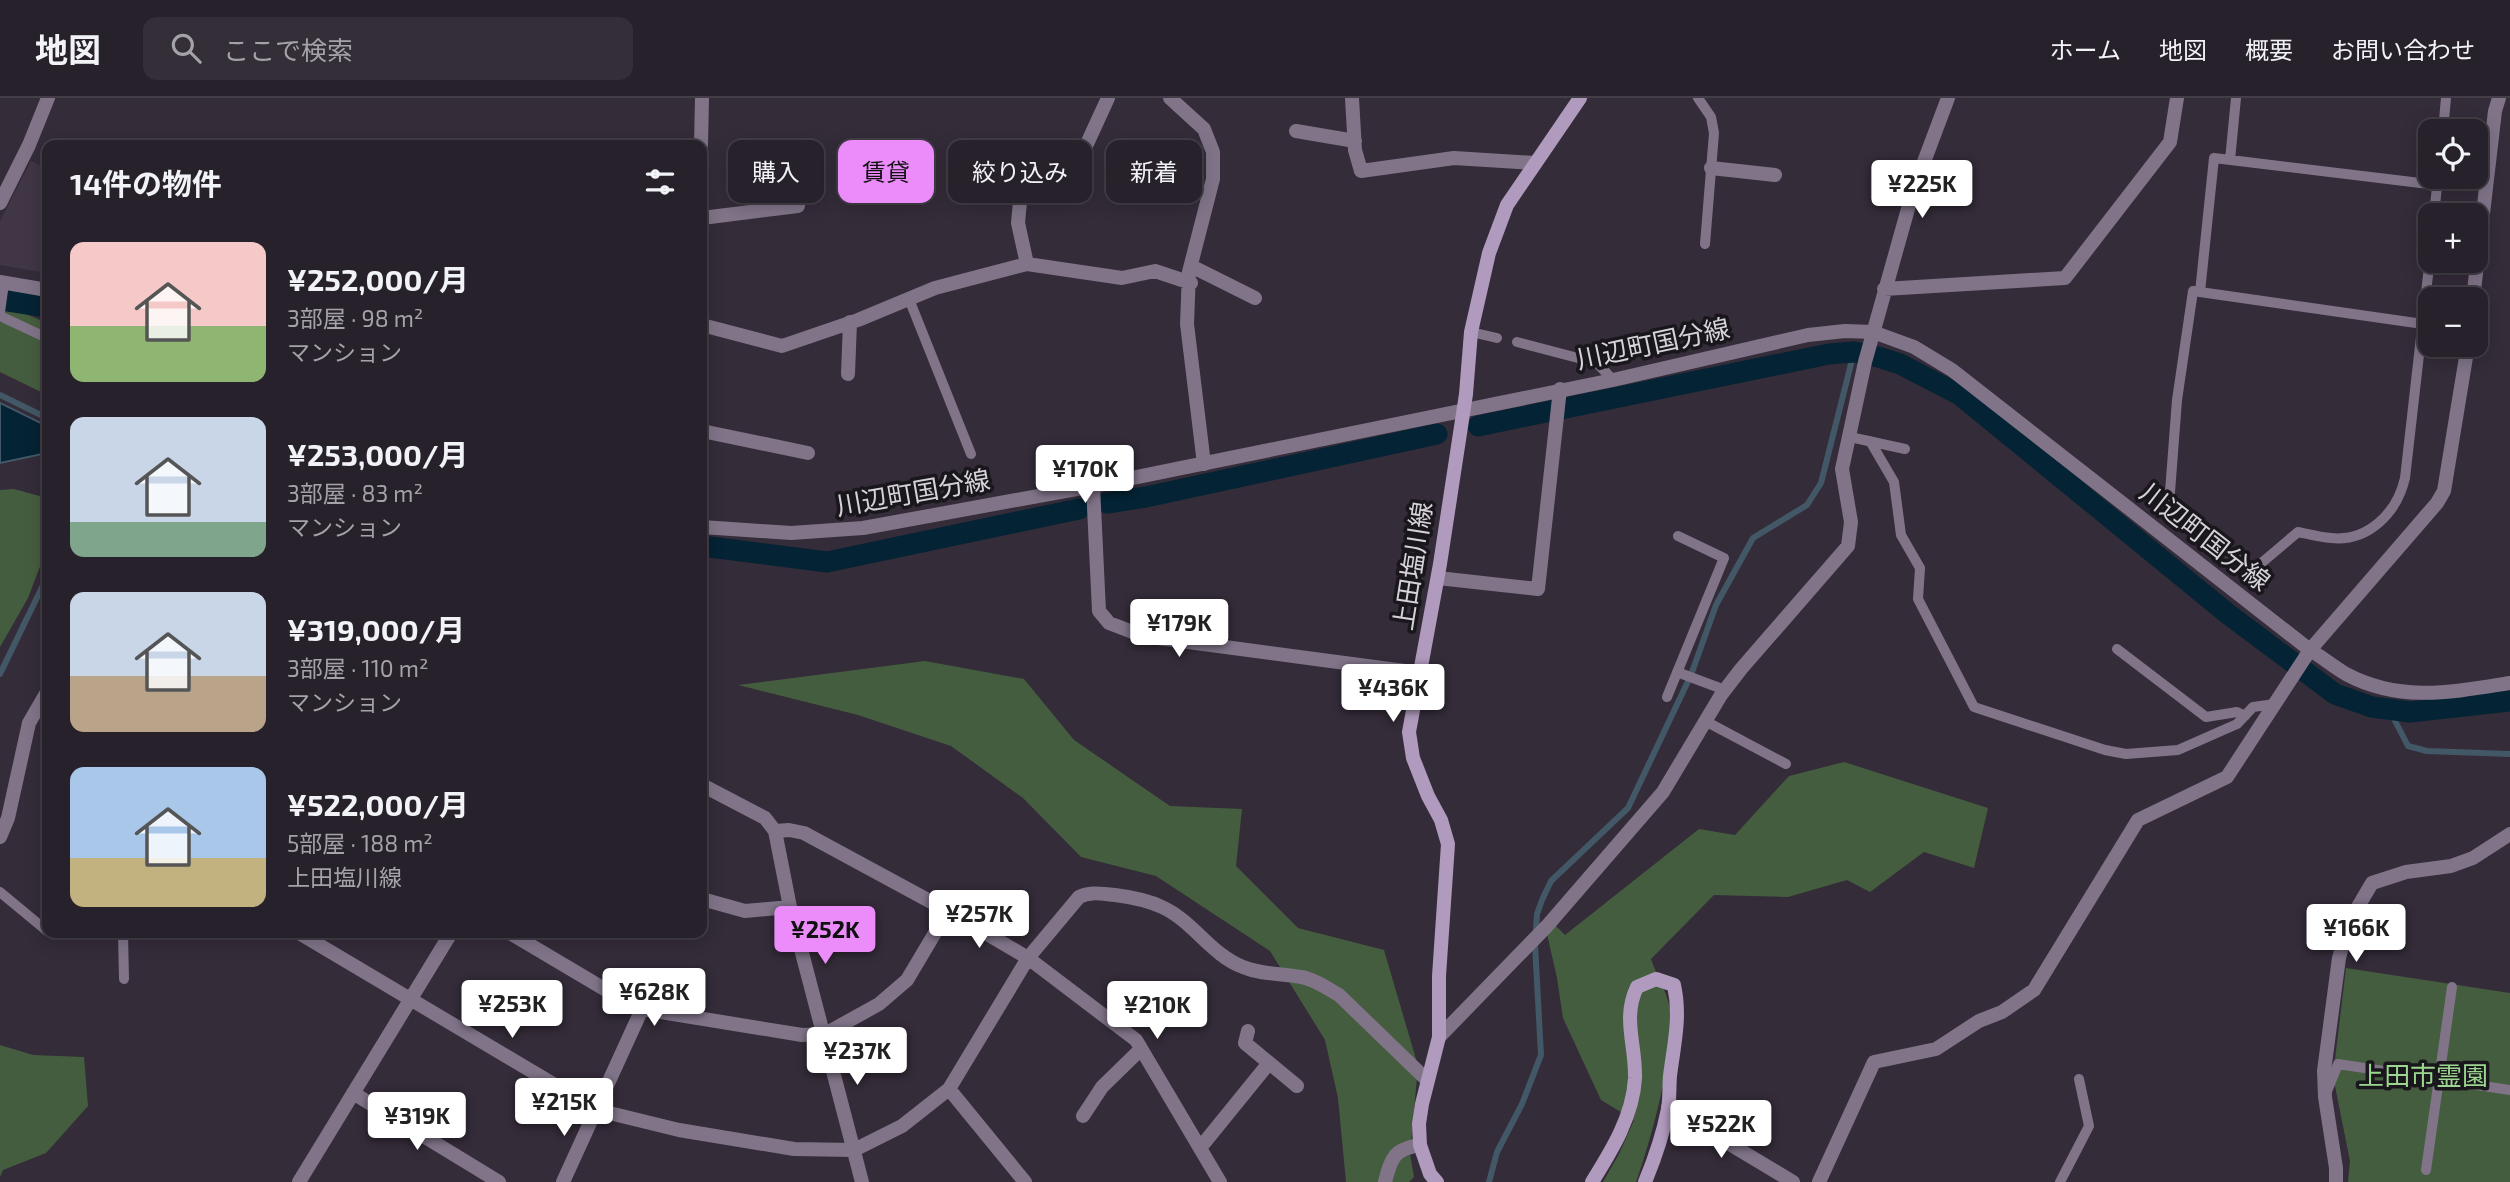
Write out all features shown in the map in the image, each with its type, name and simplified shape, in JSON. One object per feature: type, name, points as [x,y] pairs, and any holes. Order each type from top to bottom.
[{"type":"main road","name":"上田塩川線","points":[[1437,1182],[1430,1174],[1420,1145],[1420,1114],[1439,1037],[1439,976],[1448,844],[1441,820],[1413,758],[1409,732],[1438,578],[1466,394],[1471,332],[1489,253],[1507,205],[1580,98]]},
{"type":"main road","points":[[1592,1182],[1612,1151],[1628,1115],[1635,1077],[1628,1015],[1631,999],[1637,987],[1656,979],[1674,985],[1679,1006],[1668,1107],[1655,1157],[1645,1182]]},
{"type":"street","points":[[0,203],[29,145],[48,98]]},
{"type":"street","points":[[701,140],[702,98]]},
{"type":"street","points":[[1027,264],[1018,223],[1022,180],[1080,159],[1108,98]]},
{"type":"street","points":[[1170,98],[1204,129],[1213,152],[1213,180],[1191,265],[1187,324],[1204,464]]},
{"type":"street","points":[[1352,98],[1355,141],[1361,171],[1454,158],[1535,163]]},
{"type":"street","points":[[1439,1037],[1547,926],[1663,792],[1725,690],[1847,546],[1851,522],[1842,469],[1865,362],[1913,191],[1948,98]]},
{"type":"street","points":[[1884,289],[2065,278],[2170,142],[2177,98]]},
{"type":"street","points":[[2474,287],[2495,111],[2499,98]]},
{"type":"street","points":[[1296,131],[1355,141]]},
{"type":"street","points":[[1711,168],[1774,175]]},
{"type":"street","points":[[707,217],[798,206]]},
{"type":"street","points":[[707,326],[782,346],[935,288],[1027,264],[1122,278],[1155,271],[1191,283]]},
{"type":"street","points":[[1191,265],[1255,298]]},
{"type":"street","points":[[2,286],[42,290]]},
{"type":"street","points":[[848,374],[850,322]]},
{"type":"street","name":"川辺町国分線","points":[[707,527],[791,533],[863,528],[1204,464],[1613,380],[1808,335],[1845,331],[1873,332],[1914,347],[1952,370],[2310,650],[2347,674],[2386,690],[2410,694],[2448,692],[2510,682]]},
{"type":"street","points":[[1819,1182],[1874,1062],[1936,1049],[1979,1021],[2002,1012],[2034,990],[2138,820],[2227,777],[2310,650],[2437,503],[2444,491],[2466,357]]},
{"type":"street","points":[[1438,578],[1538,589],[1560,390]]},
{"type":"street","points":[[707,432],[808,453]]},
{"type":"street","points":[[1093,486],[1099,611],[1109,623],[1143,636],[1420,673]]},
{"type":"street","points":[[0,837],[8,818],[29,723],[42,701]]},
{"type":"street","points":[[707,788],[765,818],[775,831],[790,907],[862,1182]]},
{"type":"street","points":[[775,831],[804,833],[948,911],[1028,958],[1136,1040],[1220,1182]]},
{"type":"street","points":[[2336,1182],[2324,1070],[2339,958],[2349,922],[2372,883],[2406,872],[2451,866],[2473,858],[2510,834]]},
{"type":"street","points":[[307,938],[597,1110],[679,1130],[794,1149],[854,1150],[902,1126],[949,1089],[1028,958],[1079,897],[1089,892],[1136,898],[1170,912],[1220,954],[1241,966],[1260,973],[1304,977],[1339,995],[1427,1080]]},
{"type":"street","points":[[707,900],[745,911],[790,907]]},
{"type":"street","points":[[518,938],[642,1009],[802,1035],[825,1034],[879,1004],[907,980],[948,911]]},
{"type":"street","points":[[299,1182],[448,938]]},
{"type":"street","points":[[563,1182],[642,1009]]},
{"type":"street","points":[[1248,1031],[1245,1042],[1297,1086]]},
{"type":"street","points":[[1083,1116],[1102,1087],[1142,1049]]},
{"type":"street","points":[[1200,1148],[1269,1063]]},
{"type":"street","points":[[949,1089],[1017,1179]]},
{"type":"street","points":[[353,1093],[499,1182]]},
{"type":"street","points":[[1668,1107],[1793,1182]]},
{"type":"street","points":[[1384,1182],[1395,1155],[1403,1148],[1420,1145]]},
{"type":"lane","points":[[1698,98],[1711,117],[1714,133],[1705,244]]},
{"type":"lane","points":[[2230,160],[2236,98]]},
{"type":"lane","points":[[2444,119],[2446,98]]},
{"type":"lane","points":[[2200,292],[2214,158],[2418,179]]},
{"type":"lane","points":[[2,286],[1,312],[42,335]]},
{"type":"lane","points":[[2418,323],[2193,291],[2177,400],[2169,505],[2252,571],[2298,532],[2332,539],[2356,537],[2380,524],[2402,492],[2419,357]]},
{"type":"lane","points":[[909,299],[971,454]]},
{"type":"lane","points":[[1471,332],[1497,338]]},
{"type":"lane","points":[[1517,342],[1597,363],[1613,380]]},
{"type":"lane","points":[[1850,437],[1905,449]]},
{"type":"lane","points":[[1870,441],[1894,482],[1901,534],[1920,569],[1918,599],[1974,707],[2105,750],[2126,754],[2178,750],[2237,724],[2253,707],[2274,704]]},
{"type":"lane","points":[[1667,697],[1724,558],[1678,536]]},
{"type":"lane","points":[[2117,649],[2206,717],[2237,712],[2245,716]]},
{"type":"lane","points":[[1677,672],[1725,690]]},
{"type":"lane","points":[[1707,722],[1786,764]]},
{"type":"lane","points":[[0,892],[42,926]]},
{"type":"lane","points":[[123,938],[124,979]]},
{"type":"lane","points":[[2426,1170],[2452,988]]},
{"type":"lane","points":[[2325,1097],[2338,1064],[2510,1090]]},
{"type":"lane","points":[[2060,1182],[2089,1126],[2079,1079]]},
{"type":"shaded area","points":[[31,161],[42,166],[42,272],[0,265],[0,221]]},
{"type":"green space","points":[[7,306],[42,321],[42,393],[0,372],[0,323]]},
{"type":"green space","points":[[14,489],[42,497],[42,561],[28,598],[0,647],[0,490]]},
{"type":"green space","points":[[925,661],[1024,679],[1074,740],[1170,806],[1242,809],[1236,866],[1298,928],[1384,950],[1418,1066],[1410,1154],[1414,1177],[1409,1182],[1346,1182],[1338,1098],[1325,1040],[1270,951],[1156,876],[1081,857],[1023,798],[951,746],[858,715],[738,685]]},
{"type":"green space","points":[[1844,762],[1988,808],[1974,868],[1924,852],[1870,892],[1847,880],[1788,897],[1714,895],[1651,959],[1668,999],[1671,1022],[1661,1094],[1636,1182],[1603,1182],[1634,1120],[1601,1100],[1563,1018],[1547,934],[1556,926],[1565,935],[1699,829],[1735,835],[1789,776]]},
{"type":"green space","name":"上田市霊園","points":[[2346,968],[2510,993],[2510,1182],[2348,1182],[2350,1161],[2333,1076]]},
{"type":"green space","points":[[0,1045],[33,1055],[84,1057],[88,1106],[46,1153],[3,1170],[0,1177]]},
{"type":"water","points":[[0,403],[42,424],[42,454],[0,463]]},
{"type":"waterway","points":[[0,300],[42,306]]},
{"type":"waterway","points":[[1489,1182],[1497,1152],[1522,1104],[1541,1055],[1535,945],[1537,914],[1542,900],[1551,881],[1628,808],[1691,675],[1716,605],[1753,538],[1807,505],[1821,483],[1854,352]]},
{"type":"waterway","points":[[1478,426],[1829,354],[1854,352],[1878,357],[1900,364],[1960,395],[2228,614],[2335,694],[2372,707],[2410,712],[2510,701]]},
{"type":"waterway","points":[[0,395],[42,416]]},
{"type":"waterway","points":[[1107,503],[1146,497],[1437,434]]},
{"type":"waterway","points":[[707,547],[827,562],[1079,509]]},
{"type":"waterway","points":[[0,674],[42,587]]},
{"type":"waterway","points":[[2390,711],[2408,746],[2427,751],[2510,754]]}]
